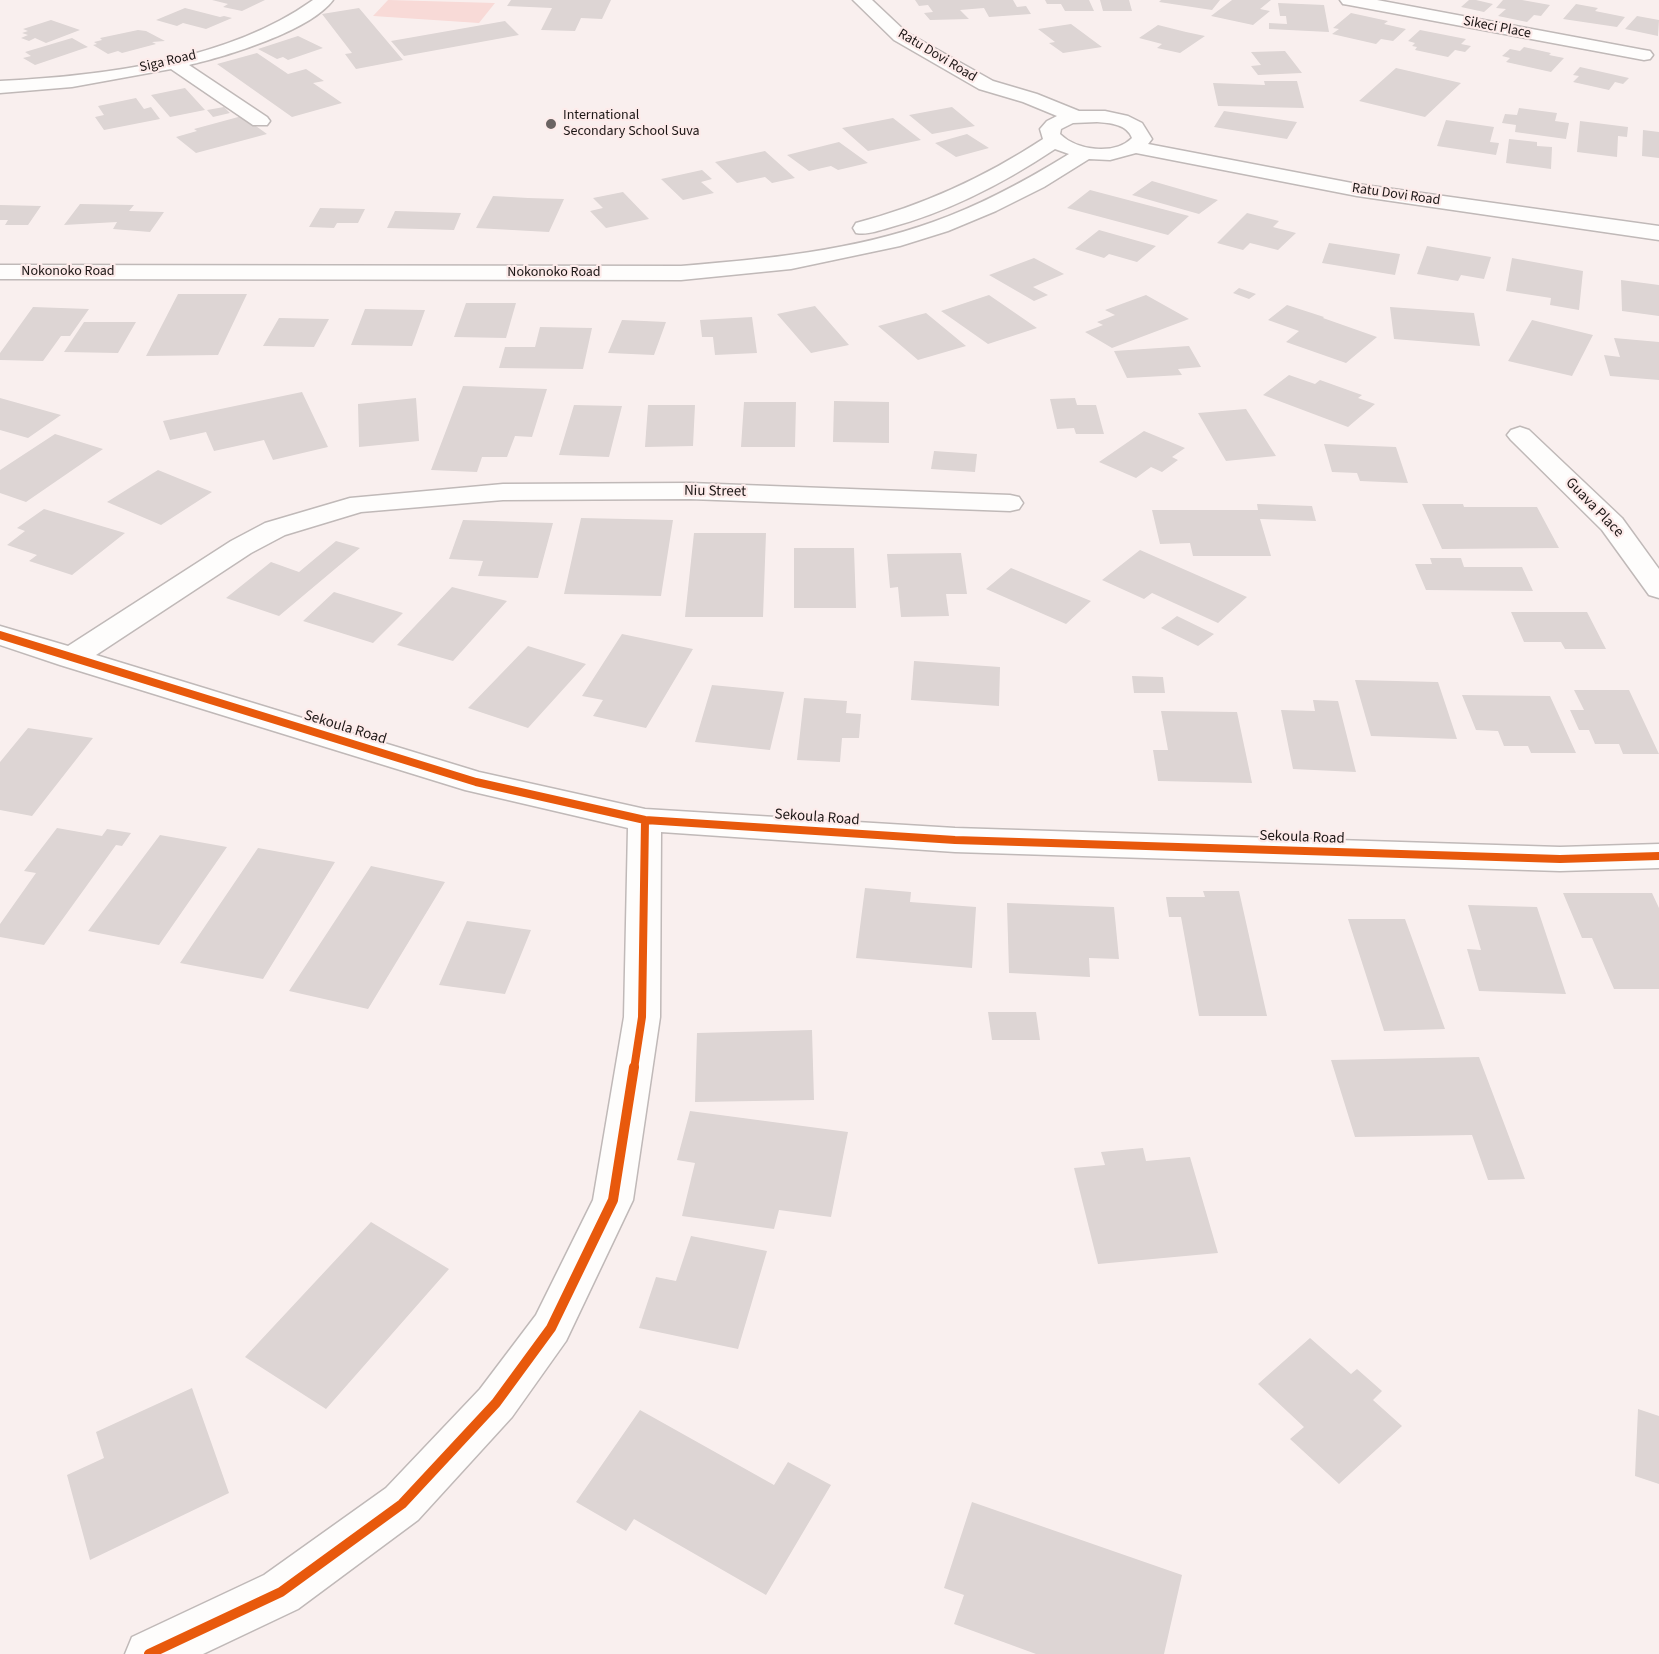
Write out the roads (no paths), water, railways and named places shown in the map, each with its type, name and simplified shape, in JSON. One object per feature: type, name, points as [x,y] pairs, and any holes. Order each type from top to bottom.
[{"type":"street","name":"Siga Road","points":[[0,87],[102,76],[174,63],[247,42],[294,20],[324,0]]},
{"type":"street","name":"Ratu Dovi Road","points":[[862,0],[900,36],[986,85],[1030,98],[1076,117]]},
{"type":"street","name":"Sikeci Place","points":[[1349,0],[1644,55]]},
{"type":"street","points":[[174,63],[260,121]]},
{"type":"street","name":"Ratu Dovi Road","points":[[986,85],[990,93],[1072,150],[1085,153]]},
{"type":"street","points":[[687,252],[763,247],[885,223],[962,193],[1010,169],[1052,135],[1064,119],[1097,116],[1118,119],[1138,129],[1138,141],[1113,153],[1085,153]]},
{"type":"street","name":"Ratu Dovi Road","points":[[1138,141],[1244,154],[1659,215]]},
{"type":"street","name":"Ratu Dovi Road","points":[[1138,141],[1357,190],[1659,234]]},
{"type":"street","name":"Nokonoko Road","points":[[0,272],[681,273],[739,269],[834,256],[915,237],[995,205],[1041,182],[1085,153]]},
{"type":"street","name":"Guava Place","points":[[1520,435],[1612,524],[1659,589]]},
{"type":"street","name":"Niu Street","points":[[71,658],[241,547],[275,529],[359,504],[420,497],[502,492],[690,491],[1010,503]]},
{"type":"street","name":"Sekoula Road","points":[[0,635],[476,782],[645,820],[955,840],[1560,859],[1659,856]]},
{"type":"street","points":[[149,1654],[281,1592],[402,1504],[496,1403],[550,1328],[613,1200],[642,1017],[645,820]]},
{"type":"place","name":"International Secondary School Suva","points":[[551,124]]}]
